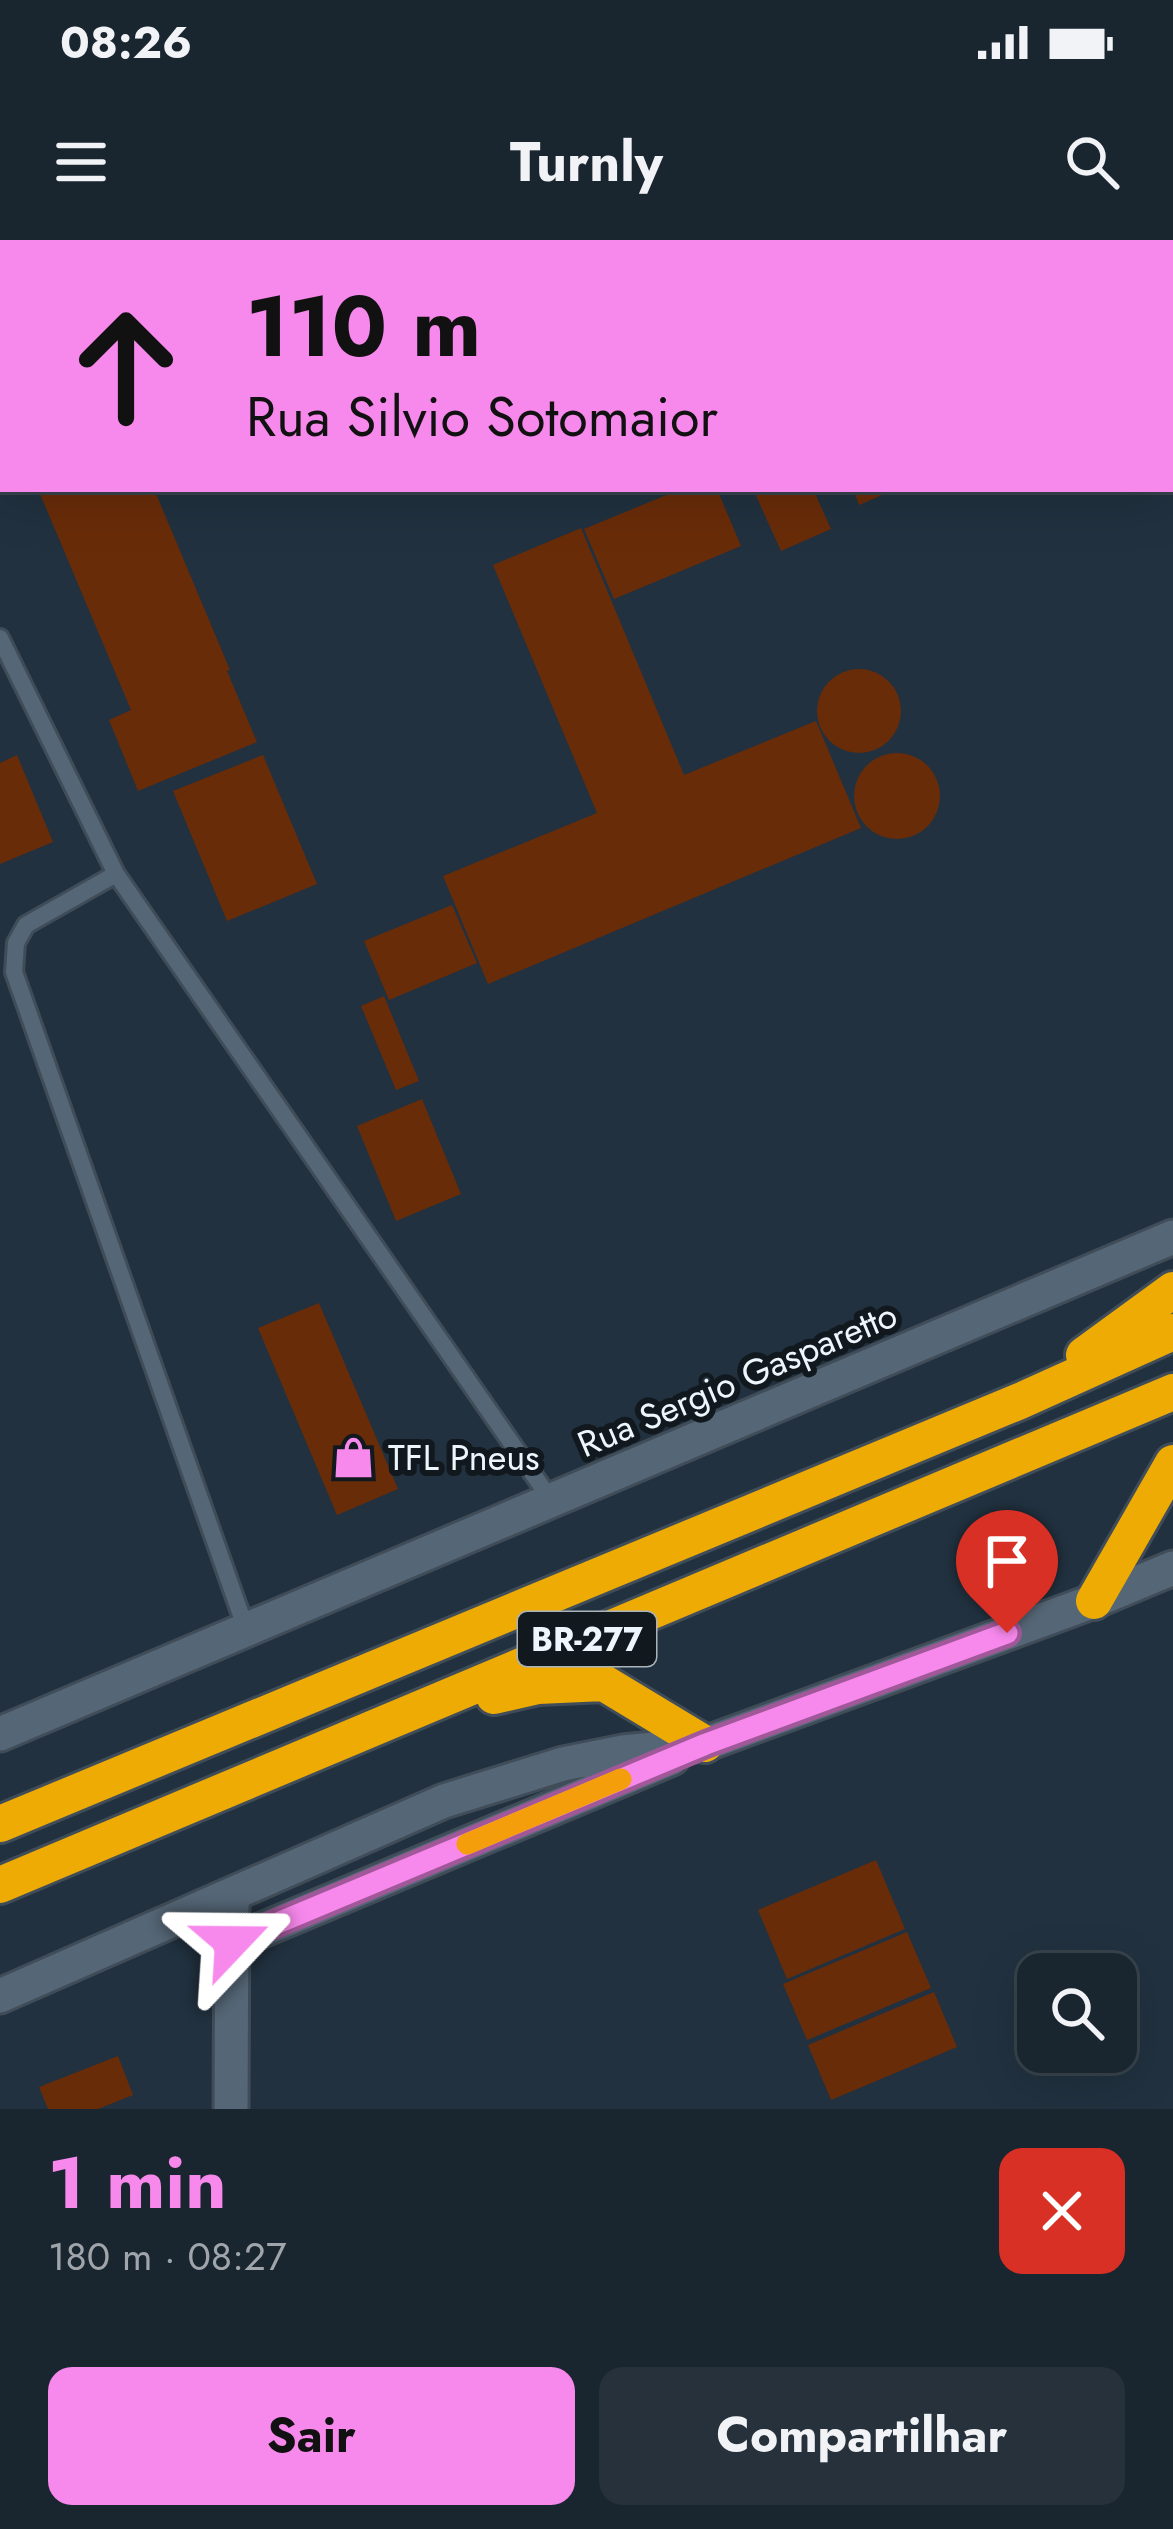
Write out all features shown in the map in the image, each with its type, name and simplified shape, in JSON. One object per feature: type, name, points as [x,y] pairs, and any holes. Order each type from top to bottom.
[{"type":"highway","points":[[1020,1401],[1173,1290]]},
{"type":"highway","name":"BR-277","points":[[0,1824],[1020,1401],[1173,1332]]},
{"type":"highway","name":"BR-277","points":[[0,1885],[1173,1392]]},
{"type":"highway","points":[[1094,1601],[1173,1463]]},
{"type":"highway","points":[[403,1717],[538,1686],[604,1683],[706,1744]]},
{"type":"street","name":"Rua Sergio Gasparetto","points":[[0,1734],[1173,1237]]},
{"type":"street","points":[[232,1942],[706,1744],[1173,1568]]},
{"type":"street","points":[[0,1996],[445,1801],[507,1779],[623,1752],[706,1744]]},
{"type":"street","points":[[231,2109],[232,1895]]},
{"type":"lane","points":[[0,638],[116,874],[551,1500]]},
{"type":"lane","points":[[116,874],[26,925],[16,944],[14,972],[246,1629]]},
{"type":"building","points":[[39,492],[155,492],[257,742],[138,791],[109,720],[131,710]]},
{"type":"building","points":[[674,492],[718,492],[741,546],[614,599],[584,529]]},
{"type":"building","points":[[754,492],[814,492],[831,529],[781,551]]},
{"type":"building","points":[[854,492],[889,492],[859,505]]},
{"type":"building","points":[[581,528],[684,775],[816,721],[861,828],[488,984],[443,876],[597,813],[493,565]]},
{"type":"building","points":[[859,669],[889,681],[901,711],[889,741],[859,753],[829,741],[817,711],[829,681]]},
{"type":"building","points":[[897,753],[928,765],[940,796],[928,827],[897,839],[866,827],[854,796],[866,765]]},
{"type":"building","points":[[17,755],[53,842],[0,864],[0,763]]},
{"type":"building","points":[[263,755],[317,884],[227,921],[173,791]]},
{"type":"building","points":[[452,905],[477,963],[389,1000],[364,941]]},
{"type":"building","points":[[384,996],[419,1081],[396,1090],[361,1006]]},
{"type":"building","points":[[422,1099],[461,1194],[396,1221],[357,1126]]},
{"type":"building","points":[[319,1303],[398,1489],[337,1515],[258,1328]]},
{"type":"building","points":[[876,1860],[905,1929],[787,1979],[758,1910]]},
{"type":"building","points":[[907,1932],[931,1988],[807,2040],[783,1984]]},
{"type":"building","points":[[934,1992],[957,2047],[831,2100],[808,2045]]},
{"type":"building","points":[[118,2056],[133,2095],[98,2109],[48,2109],[39,2087]]},
{"type":"slow traffic","points":[[467,1844],[621,1779]]},
{"type":"place","name":"TFL Pneus","points":[[354,1457]]},
{"type":"route","points":[[232,1942],[706,1744],[1007,1633]]}]
